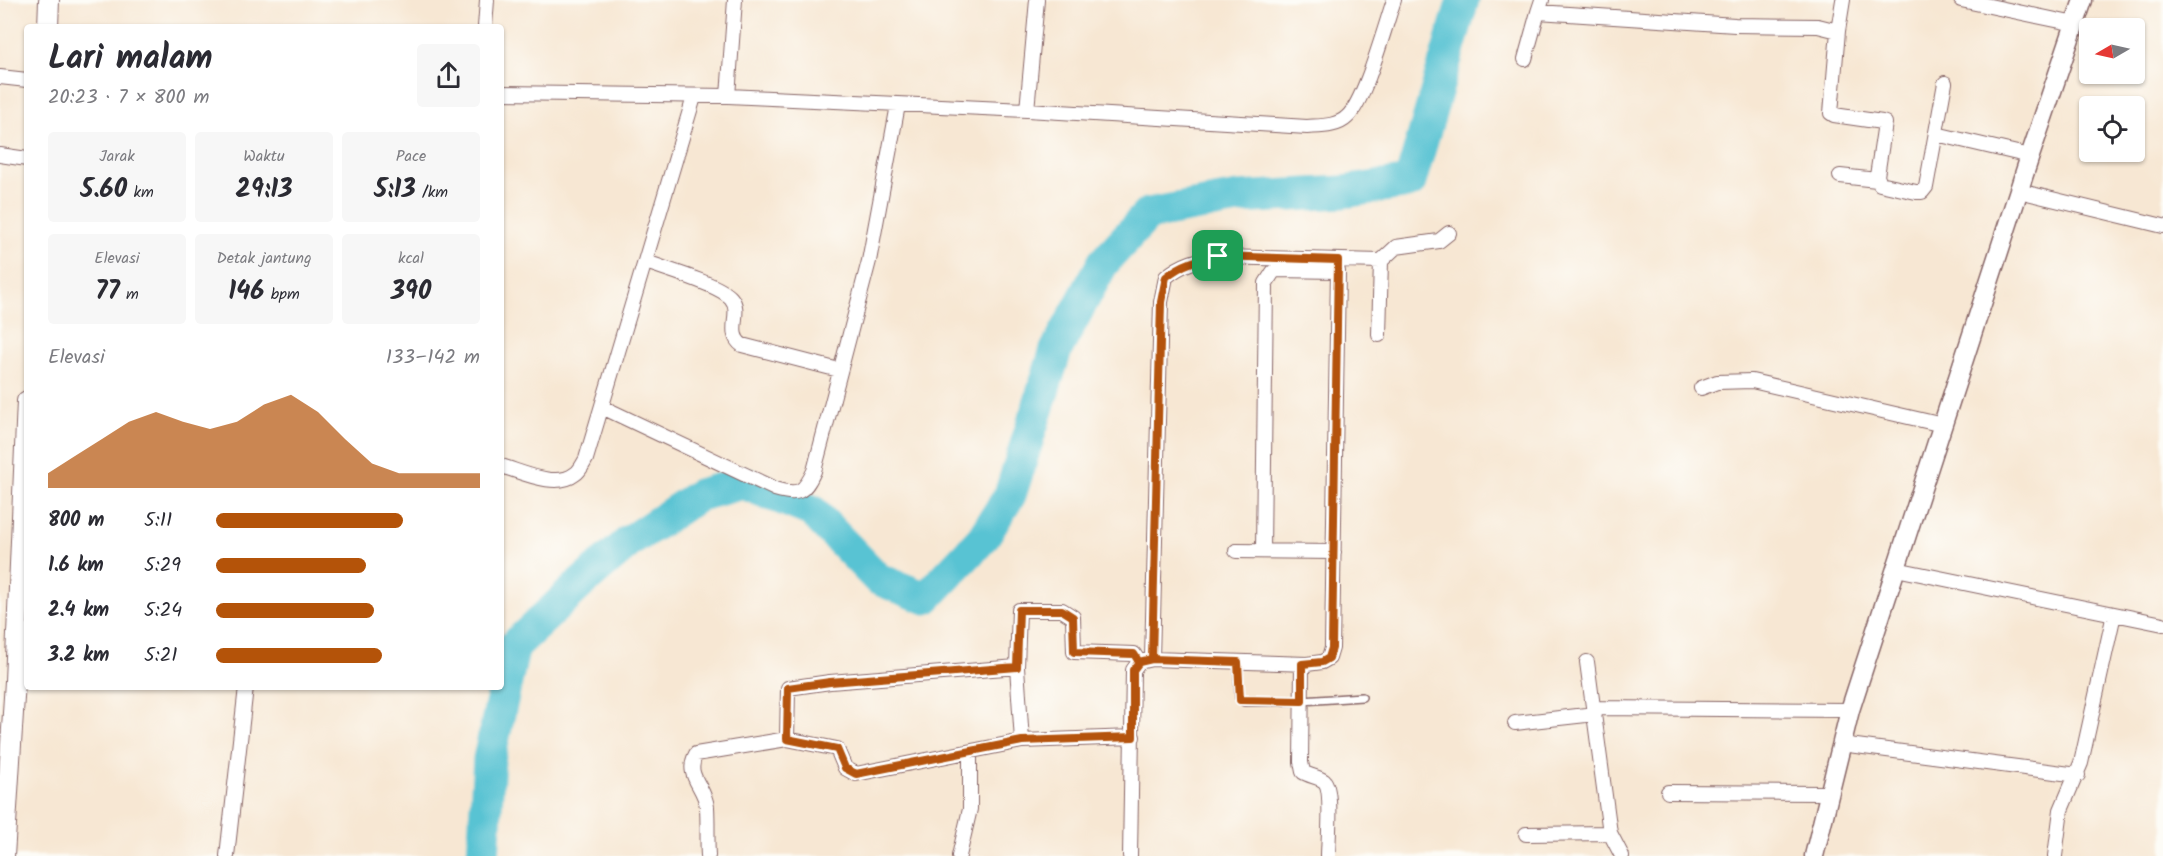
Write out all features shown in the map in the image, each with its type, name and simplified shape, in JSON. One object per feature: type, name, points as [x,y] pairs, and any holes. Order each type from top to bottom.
[{"type":"main road","points":[[48,24],[49,0]]},
{"type":"main road","points":[[4,856],[24,479]]},
{"type":"street","points":[[486,24],[487,0]]},
{"type":"street","points":[[728,96],[735,0]]},
{"type":"street","points":[[1027,110],[1037,0]]},
{"type":"street","points":[[504,93],[728,96],[1027,110],[1307,127],[1328,126],[1346,119],[1359,102],[1394,0]]},
{"type":"street","points":[[1843,0],[1831,113],[1834,116],[1885,123],[1877,180]]},
{"type":"street","points":[[1961,0],[2075,24]]},
{"type":"street","points":[[1814,856],[1850,710],[2083,0]]},
{"type":"street","points":[[1525,59],[1540,6],[1735,25],[1818,26],[1838,31]]},
{"type":"street","points":[[0,77],[24,80]]},
{"type":"street","points":[[1840,176],[1877,180],[1880,184],[1922,192],[1926,187],[1945,83]]},
{"type":"street","points":[[504,467],[550,479],[564,480],[577,474],[586,459],[694,97]]},
{"type":"street","points":[[602,407],[775,489],[790,494],[807,486],[814,471],[869,261],[898,105]]},
{"type":"street","points":[[1936,135],[2030,156]]},
{"type":"street","points":[[0,155],[24,159]]},
{"type":"street","points":[[2019,191],[2163,226]]},
{"type":"street","points":[[1263,552],[1266,283],[1277,270],[1381,261],[1396,247],[1439,241],[1449,233]]},
{"type":"street","points":[[1130,856],[1133,670],[1145,660],[1161,302],[1166,277],[1178,267],[1218,256],[1338,266]]},
{"type":"street","points":[[1379,335],[1381,261]]},
{"type":"street","points":[[646,262],[718,288],[731,298],[736,306],[734,334],[737,342],[742,345],[839,370]]},
{"type":"street","points":[[1022,741],[1017,667],[1019,610],[1041,608],[1062,610],[1073,617],[1074,652],[1134,654],[1145,660],[1302,664],[1322,662],[1329,658],[1332,648],[1338,266]]},
{"type":"street","points":[[1701,388],[1717,382],[1752,381],[1943,425]]},
{"type":"street","points":[[1236,551],[1334,552]]},
{"type":"street","points":[[1896,569],[2163,624]]},
{"type":"street","points":[[2055,856],[2061,810],[2078,775],[2114,614]]},
{"type":"street","points":[[1587,662],[1610,833],[1622,856]]},
{"type":"street","points":[[1302,664],[1301,762],[1303,772],[1323,780],[1327,785],[1328,856]]},
{"type":"street","points":[[787,739],[788,688],[842,681],[1017,667]]},
{"type":"street","points":[[227,856],[246,690]]},
{"type":"street","points":[[1515,723],[1595,711],[1850,710]]},
{"type":"street","points":[[708,856],[707,807],[704,794],[695,783],[691,762],[696,754],[787,739],[837,749],[845,768],[856,774],[1022,741],[1133,737]]},
{"type":"street","points":[[1841,744],[2078,775]]},
{"type":"street","points":[[959,856],[970,809],[970,753]]},
{"type":"street","points":[[1668,792],[1829,793]]},
{"type":"street","points":[[1526,834],[1610,833]]},
{"type":"lane","points":[[1238,662],[1240,700],[1302,701],[1362,697]]},
{"type":"waterway","points":[[483,856],[489,759],[514,646],[579,585],[630,541],[699,495],[743,483],[812,511],[878,579],[926,598],[982,539],[1010,495],[1056,350],[1103,263],[1148,214],[1238,198],[1343,192],[1410,182],[1463,0]]},
{"type":"route","points":[[1218,256],[1178,267],[1166,277],[1161,302],[1152,659],[1139,662],[1133,670],[1133,737],[1022,741],[856,774],[845,768],[837,749],[787,739],[788,688],[830,682],[1017,667],[1019,610],[1041,608],[1062,610],[1073,617],[1074,652],[1134,654],[1139,662],[1152,659],[1238,662],[1240,700],[1244,702],[1302,701],[1302,664],[1322,662],[1329,658],[1332,648],[1338,260],[1218,256]]}]
